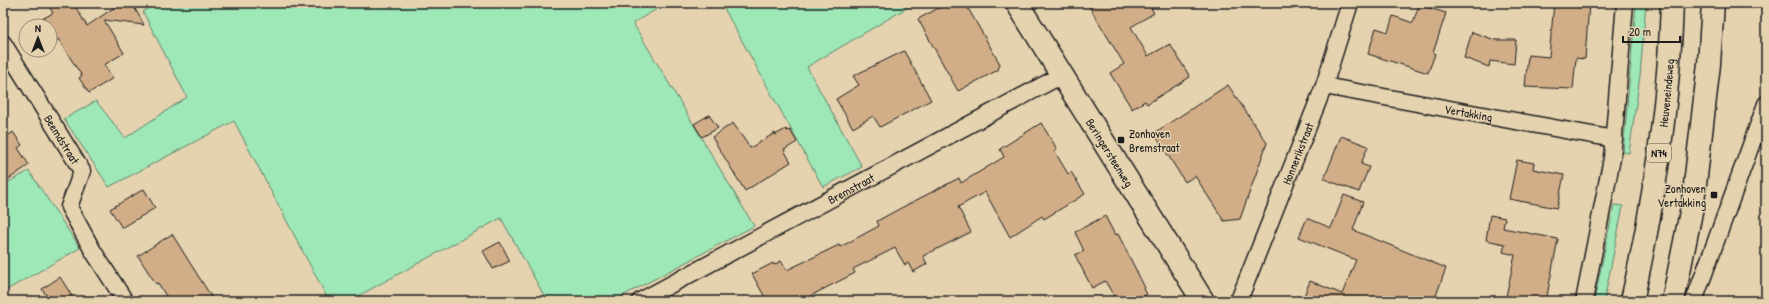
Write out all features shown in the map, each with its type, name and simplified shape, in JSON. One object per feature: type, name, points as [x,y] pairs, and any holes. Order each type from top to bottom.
[{"type":"main road","name":"Beringersteenweg","points":[[1017,3],[1203,301]]},
{"type":"main road","name":"Heuveneindeweg","points":[[1632,301],[1653,194],[1664,116],[1672,3]]},
{"type":"main road","points":[[1673,301],[1693,202],[1709,64],[1713,3]]},
{"type":"street","name":"Honnerikstraat","points":[[1237,301],[1239,300],[1324,86],[1350,3]]},
{"type":"street","points":[[1584,301],[1614,139],[1625,3]]},
{"type":"street","name":"Beemdstraat","points":[[3,42],[82,171],[69,207],[93,251],[125,301]]},
{"type":"street","name":"Bremstraat","points":[[640,301],[1062,75]]},
{"type":"street","name":"Vertakking","points":[[1324,86],[1614,139]]},
{"type":"street","points":[[1694,301],[1766,104]]},
{"type":"green space","points":[[154,3],[667,3],[633,23],[754,226],[613,301],[547,301],[501,218],[349,301],[329,301],[234,121],[109,187],[64,119],[96,101],[125,138],[187,97],[143,12]]},
{"type":"green space","points":[[721,3],[915,3],[807,67],[862,167],[823,187]]},
{"type":"green space","points":[[1636,3],[1646,3],[1640,76],[1629,153],[1623,152]]},
{"type":"green space","points":[[29,171],[80,248],[3,292],[3,185]]},
{"type":"green space","points":[[1614,205],[1623,206],[1604,301],[1594,301]]},
{"type":"building","points":[[47,3],[73,3],[87,26],[121,3],[132,3],[144,25],[104,20],[124,53],[104,65],[113,78],[89,93],[79,78],[82,76],[58,39],[58,18],[44,18],[53,13]]},
{"type":"building","points":[[948,3],[965,3],[1000,64],[998,70],[958,91],[918,19]]},
{"type":"building","points":[[1087,3],[1148,3],[1154,13],[1131,27],[1148,56],[1170,44],[1190,77],[1147,104],[1145,101],[1132,109],[1110,73],[1124,64]]},
{"type":"building","points":[[1554,3],[1589,3],[1585,59],[1576,58],[1573,89],[1525,87],[1528,55],[1549,57]]},
{"type":"building","points":[[1419,5],[1446,13],[1433,53],[1435,54],[1428,73],[1368,54],[1376,28],[1388,32],[1393,16],[1413,23]]},
{"type":"building","points":[[1472,32],[1495,40],[1516,40],[1514,64],[1490,61],[1489,67],[1464,58]]},
{"type":"building","points":[[904,51],[931,100],[880,127],[873,116],[853,128],[836,99],[859,85],[853,76]]},
{"type":"building","points":[[1228,85],[1267,143],[1240,219],[1224,221],[1195,176],[1185,182],[1154,133]]},
{"type":"building","points":[[709,115],[718,128],[702,137],[694,124]]},
{"type":"building","points":[[733,123],[750,148],[775,133],[775,135],[786,129],[787,131],[790,130],[797,142],[784,150],[791,162],[745,191],[712,137]]},
{"type":"building","points":[[1041,123],[1057,149],[1055,152],[1068,174],[1071,172],[1085,194],[1044,219],[1042,216],[1010,237],[985,192],[958,207],[971,232],[923,256],[927,264],[913,272],[908,263],[905,265],[895,248],[853,269],[855,273],[810,296],[812,301],[767,301],[752,274],[773,263],[774,265],[781,261],[787,270],[839,245],[840,247],[879,226],[877,221],[959,178],[961,183],[1004,157],[1000,149]]},
{"type":"building","points":[[3,126],[9,135],[13,132],[22,145],[18,148],[29,165],[3,183]]},
{"type":"building","points":[[1341,136],[1368,146],[1361,164],[1369,167],[1359,192],[1324,179]]},
{"type":"building","points":[[1517,160],[1534,163],[1533,169],[1564,175],[1557,208],[1509,199]]},
{"type":"building","points":[[144,189],[155,208],[122,228],[110,209]]},
{"type":"building","points":[[1344,195],[1363,202],[1353,230],[1446,268],[1434,301],[1302,301],[1310,281],[1342,294],[1356,260],[1299,237],[1307,218],[1331,228]]},
{"type":"building","points":[[1490,215],[1505,218],[1503,228],[1558,239],[1546,301],[1505,301],[1515,255],[1503,252],[1505,244],[1486,240]]},
{"type":"building","points":[[1105,216],[1115,235],[1118,234],[1145,288],[1144,289],[1147,294],[1135,301],[1117,301],[1105,281],[1092,288],[1075,255],[1084,251],[1075,232]]},
{"type":"building","points":[[172,234],[214,301],[169,301],[138,256]]},
{"type":"building","points":[[500,242],[510,261],[493,269],[483,251]]},
{"type":"building","points":[[60,277],[75,301],[50,301],[42,289]]},
{"type":"place","name":"Zonhoven Bremstraat","points":[[1121,140]]},
{"type":"place","name":"Zonhoven Vertakking","points":[[1714,195]]}]
